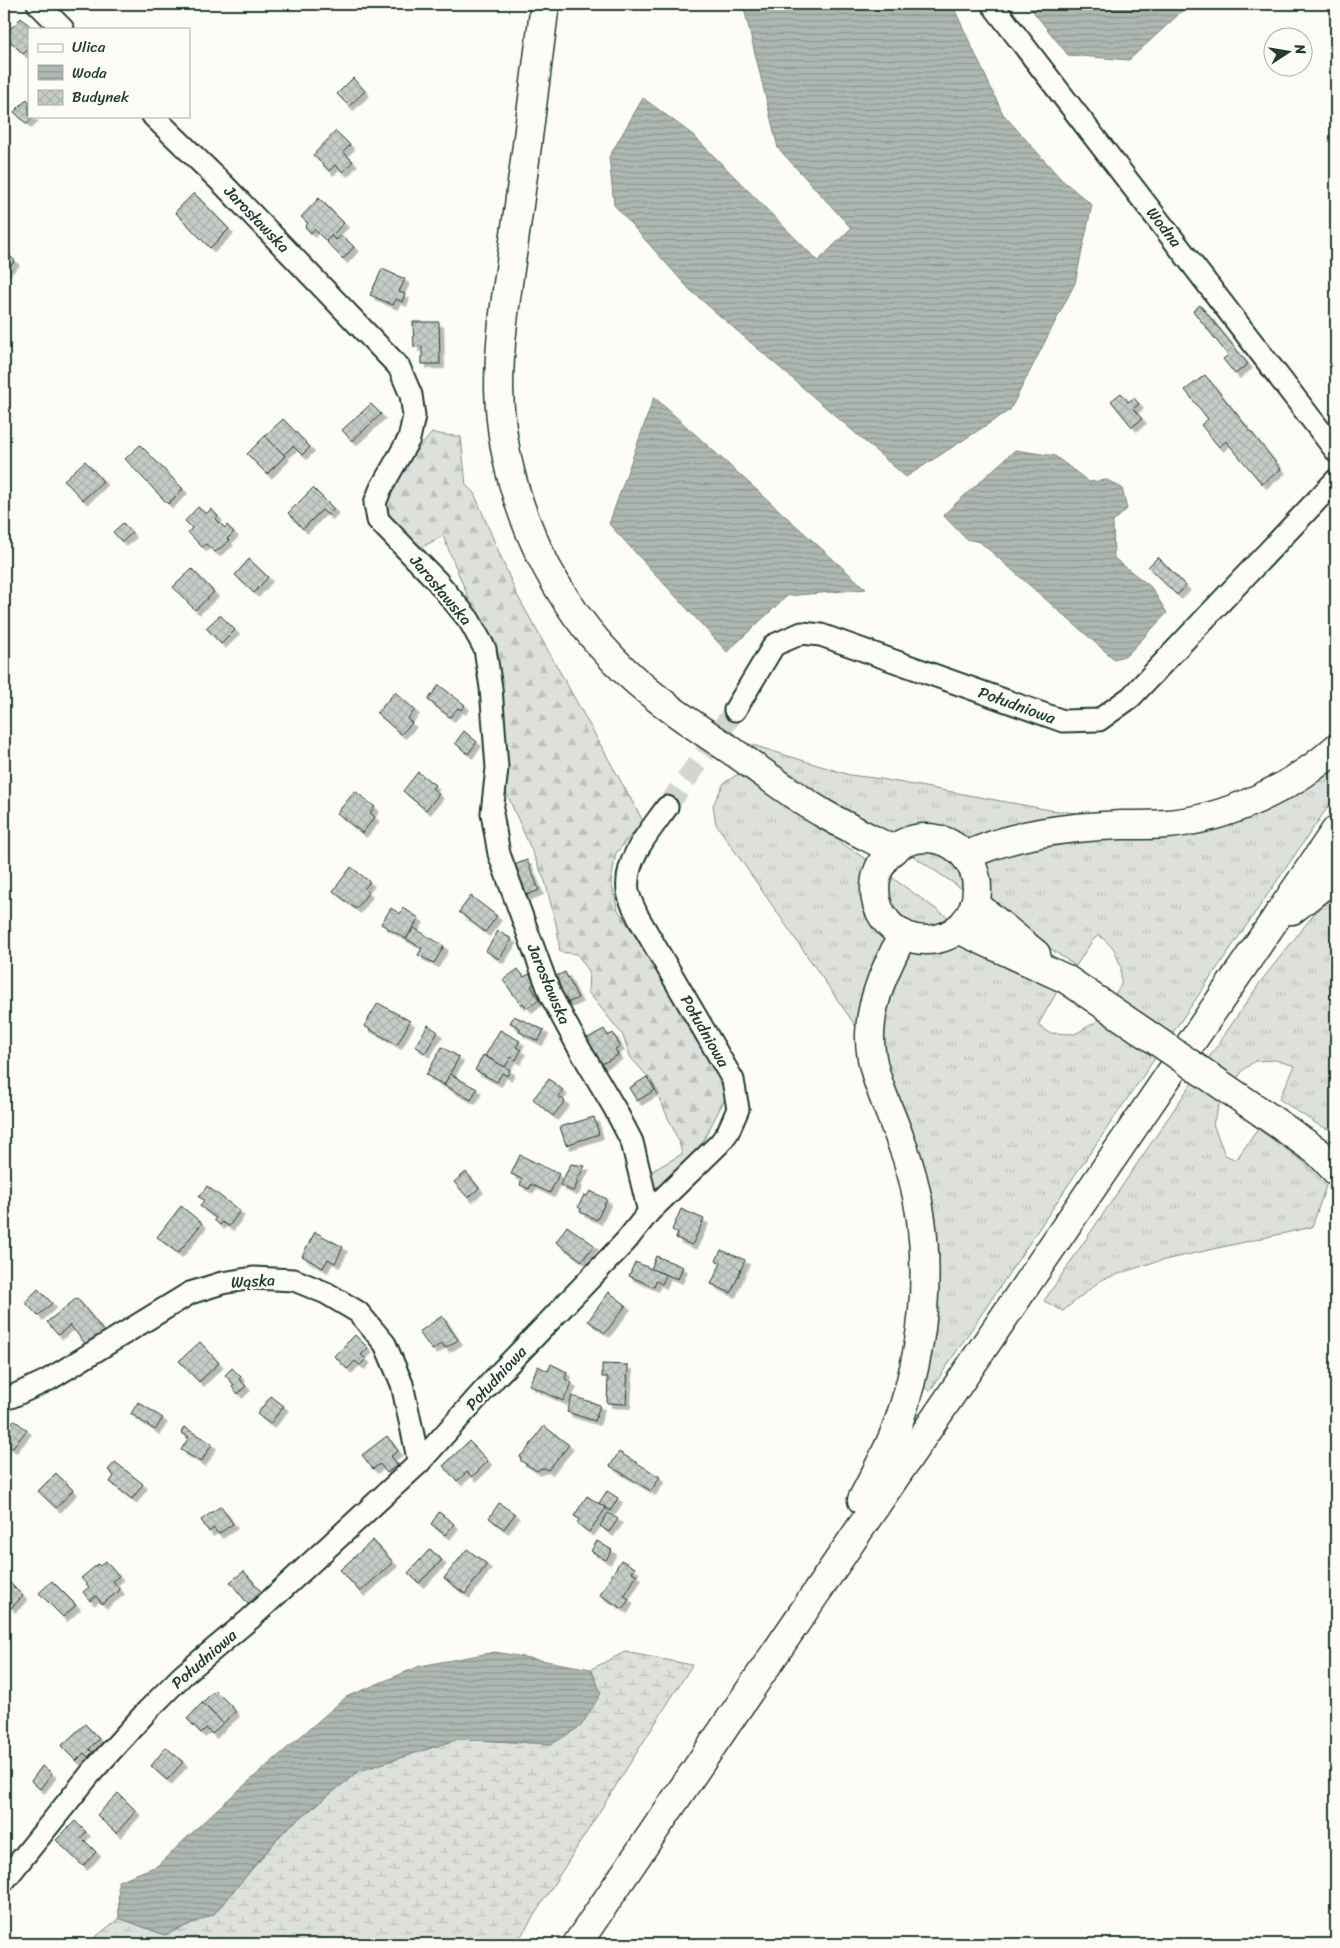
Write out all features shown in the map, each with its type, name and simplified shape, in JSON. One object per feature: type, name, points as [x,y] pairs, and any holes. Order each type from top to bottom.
[{"type":"main road","points":[[545,4],[501,339],[499,388],[503,434],[512,477],[525,520],[547,568],[560,590],[585,626],[612,658],[663,703],[823,813],[886,860]]},
{"type":"main road","points":[[966,856],[987,846],[1067,829],[1170,824],[1209,816],[1277,790],[1317,766],[1336,748]]},
{"type":"main road","points":[[577,1944],[1336,830]]},
{"type":"main road","points":[[931,837],[951,843],[966,856],[972,865],[976,879],[977,894],[975,904],[968,918],[958,929],[948,935],[932,939],[914,938],[903,934],[891,926],[882,914],[876,900],[875,885],[886,860],[911,840],[931,837]]},
{"type":"main road","points":[[1269,928],[1336,875]]},
{"type":"main road","points":[[975,904],[1066,979],[1330,1161]]},
{"type":"main road","points":[[958,929],[1066,979]]},
{"type":"main road","points":[[819,1588],[898,1423],[911,1381],[922,1323],[925,1267],[921,1219],[911,1172],[873,1064],[870,1034],[874,1006],[884,971],[903,934]]},
{"type":"street","points":[[38,4],[62,28]]},
{"type":"street","name":"Wodna","points":[[992,4],[1336,451]]},
{"type":"street","name":"Jarosławska","points":[[155,118],[231,192],[379,345],[402,374],[411,395],[414,416],[409,439],[381,488],[375,504],[378,520],[437,581],[469,620],[485,649],[491,688],[497,768],[492,813],[499,854],[551,996],[632,1142],[648,1212]]},
{"type":"street","name":"Południowa","points":[[735,710],[774,645],[802,633],[821,635],[1063,722],[1099,720],[1131,697],[1336,480]]},
{"type":"street","name":"Południowa","points":[[4,1881],[91,1774],[176,1682],[250,1619],[419,1463],[494,1379],[626,1241],[648,1212],[720,1143],[728,1132],[738,1109],[733,1080],[638,917],[628,892],[629,871],[641,844],[667,807]]},
{"type":"street","name":"Wąska","points":[[4,1398],[11,1398],[48,1380],[190,1293],[222,1283],[253,1278],[294,1280],[326,1293],[358,1312],[385,1344],[402,1384],[419,1463]]},
{"type":"green space","points":[[432,433],[461,437],[466,485],[474,493],[516,593],[643,821],[616,853],[611,882],[618,910],[711,1052],[729,1091],[699,1149],[655,1194],[650,1183],[652,1171],[682,1154],[679,1142],[651,1080],[631,1058],[622,1034],[588,992],[589,971],[577,954],[560,952],[557,928],[545,881],[503,785],[473,609],[443,536],[422,547],[397,530],[382,499],[412,456]]},
{"type":"green space","points":[[746,743],[850,775],[1050,810],[1105,816],[1134,816],[1223,803],[1336,755],[1336,795],[1079,1169],[930,1391],[922,1385],[905,1117],[857,1028],[716,824],[713,805],[724,783],[738,774],[870,862],[981,941],[1058,990],[1038,1025],[1049,1033],[1075,1034],[1096,1022],[1121,985],[1121,967],[1114,949],[1099,935],[1092,941],[1076,966]]},
{"type":"green space","points":[[1336,894],[1336,1132],[1320,1126],[1279,1099],[1295,1066],[1275,1060],[1255,1061],[1243,1070],[1219,1105],[1213,1124],[1225,1155],[1236,1160],[1258,1129],[1303,1161],[1326,1186],[1312,1227],[1151,1263],[1101,1280],[1063,1311],[1044,1301],[1261,981],[1315,913]]},
{"type":"green space","points":[[625,1652],[692,1665],[516,1944],[87,1944],[119,1918],[165,1935],[214,1914],[285,1830],[359,1771],[459,1739],[552,1744],[601,1693],[591,1669]]},
{"type":"water","points":[[743,4],[952,4],[1003,114],[1061,179],[1092,205],[1075,283],[1010,410],[906,477],[690,290],[614,205],[609,157],[643,98],[693,135],[818,261],[851,228],[778,148]]},
{"type":"water","points":[[1027,4],[1190,4],[1129,60],[1068,55]]},
{"type":"water","points":[[654,397],[866,589],[787,596],[727,652],[609,524]]},
{"type":"water","points":[[1015,450],[1055,456],[1089,482],[1107,480],[1122,488],[1127,509],[1113,522],[1114,558],[1151,587],[1167,613],[1127,655],[1114,659],[980,542],[966,539],[943,515]]},
{"type":"water","points":[[495,1652],[591,1669],[601,1693],[581,1726],[552,1744],[459,1739],[359,1771],[285,1830],[214,1914],[165,1935],[119,1918],[118,1881],[157,1866],[216,1810],[346,1697],[420,1666]]},
{"type":"building","points":[[21,18],[32,28],[28,28],[28,49],[23,54],[4,35]]},
{"type":"building","points":[[353,78],[365,91],[349,106],[337,94]]},
{"type":"building","points":[[27,99],[28,118],[32,118],[27,124],[14,112]]},
{"type":"building","points":[[336,131],[350,145],[343,152],[353,161],[343,172],[335,165],[329,171],[313,155]]},
{"type":"building","points":[[194,193],[229,229],[210,248],[175,212]]},
{"type":"building","points":[[319,198],[344,223],[326,241],[314,229],[311,233],[305,227],[308,223],[301,217]]},
{"type":"building","points":[[342,235],[354,247],[343,259],[326,241],[331,236],[336,240]]},
{"type":"building","points":[[4,250],[15,261],[4,272]]},
{"type":"building","points":[[382,269],[405,279],[399,292],[405,294],[402,302],[396,299],[393,305],[370,295]]},
{"type":"building","points":[[1200,305],[1248,364],[1235,374],[1223,359],[1228,355],[1193,311]]},
{"type":"building","points":[[413,322],[439,322],[440,364],[422,364],[422,346],[414,347]]},
{"type":"building","points":[[1205,375],[1281,469],[1262,484],[1226,441],[1219,447],[1201,425],[1208,419],[1185,390]]},
{"type":"building","points":[[1121,393],[1128,402],[1134,398],[1139,404],[1133,409],[1142,419],[1132,427],[1111,401]]},
{"type":"building","points":[[371,404],[381,414],[352,441],[342,430]]},
{"type":"building","points":[[283,419],[310,447],[302,455],[293,446],[283,455],[265,436]]},
{"type":"building","points":[[265,436],[285,456],[267,474],[247,454]]},
{"type":"building","points":[[140,445],[183,489],[168,504],[125,459]]},
{"type":"building","points":[[85,461],[103,481],[83,500],[64,480]]},
{"type":"building","points":[[313,488],[334,509],[328,515],[322,510],[303,529],[288,513]]},
{"type":"building","points":[[198,507],[206,514],[211,509],[218,516],[216,519],[225,528],[227,525],[234,532],[227,539],[229,541],[215,552],[206,544],[202,547],[188,532],[192,528],[185,521]]},
{"type":"building","points":[[123,523],[132,533],[122,542],[113,532]]},
{"type":"building","points":[[1158,557],[1186,586],[1177,595],[1148,567]]},
{"type":"building","points":[[249,559],[268,577],[254,593],[235,575]]},
{"type":"building","points":[[192,569],[214,592],[195,610],[173,587]]},
{"type":"building","points":[[220,615],[235,630],[221,644],[206,628]]},
{"type":"building","points":[[439,685],[465,705],[461,710],[458,708],[450,717],[428,700]]},
{"type":"building","points":[[395,692],[415,710],[407,719],[412,723],[401,734],[377,713]]},
{"type":"building","points":[[464,731],[477,742],[468,754],[455,743]]},
{"type":"building","points":[[418,772],[435,785],[432,788],[439,794],[426,810],[403,791]]},
{"type":"building","points":[[355,791],[375,807],[370,813],[375,817],[362,833],[337,813]]},
{"type":"building","points":[[527,860],[539,890],[522,897],[509,867]]},
{"type":"building","points":[[351,867],[370,882],[364,889],[368,893],[356,909],[333,891]]},
{"type":"building","points":[[471,896],[497,916],[485,932],[459,912]]},
{"type":"building","points":[[391,908],[400,914],[403,908],[419,918],[406,939],[381,924]]},
{"type":"building","points":[[414,928],[444,946],[434,963],[418,955],[422,948],[406,939]]},
{"type":"building","points":[[498,931],[512,939],[499,959],[486,951]]},
{"type":"building","points":[[518,969],[524,977],[529,974],[535,983],[531,986],[539,1000],[527,1008],[523,1003],[521,1005],[503,980]]},
{"type":"building","points":[[565,972],[578,998],[563,1005],[550,979]]},
{"type":"building","points":[[378,1003],[410,1021],[397,1045],[364,1026]]},
{"type":"building","points":[[514,1016],[544,1030],[538,1041],[519,1032],[520,1028],[510,1023]]},
{"type":"building","points":[[428,1025],[438,1032],[425,1053],[415,1046]]},
{"type":"building","points":[[604,1029],[608,1036],[613,1033],[620,1046],[615,1049],[618,1055],[600,1065],[586,1039]]},
{"type":"building","points":[[500,1030],[520,1041],[516,1047],[521,1050],[516,1060],[511,1057],[505,1067],[485,1056]]},
{"type":"building","points":[[442,1047],[459,1057],[444,1085],[426,1075]]},
{"type":"building","points":[[483,1055],[510,1070],[507,1076],[502,1073],[497,1082],[475,1070]]},
{"type":"building","points":[[450,1074],[477,1089],[471,1100],[444,1085]]},
{"type":"building","points":[[647,1077],[655,1090],[637,1101],[629,1088]]},
{"type":"building","points":[[549,1079],[563,1090],[558,1096],[565,1101],[553,1116],[533,1099]]},
{"type":"building","points":[[594,1117],[599,1134],[566,1145],[560,1127]]},
{"type":"building","points":[[520,1155],[559,1174],[550,1193],[531,1184],[529,1189],[520,1185],[522,1179],[511,1174]]},
{"type":"building","points":[[571,1164],[585,1166],[572,1191],[560,1185]]},
{"type":"building","points":[[466,1172],[479,1188],[468,1198],[454,1182]]},
{"type":"building","points":[[207,1186],[240,1211],[229,1226],[222,1222],[220,1225],[214,1220],[216,1218],[200,1206],[204,1200],[199,1197]]},
{"type":"building","points":[[590,1191],[607,1199],[597,1220],[580,1212],[581,1209],[578,1207],[584,1195],[587,1196]]},
{"type":"building","points":[[181,1206],[202,1223],[178,1253],[157,1237]]},
{"type":"building","points":[[681,1209],[704,1219],[692,1245],[676,1238],[678,1233],[672,1230]]},
{"type":"building","points":[[567,1226],[594,1245],[582,1261],[556,1242]]},
{"type":"building","points":[[315,1232],[343,1247],[335,1263],[328,1259],[323,1268],[302,1256]]},
{"type":"building","points":[[721,1250],[745,1260],[731,1293],[711,1284],[721,1263],[716,1261]]},
{"type":"building","points":[[656,1256],[683,1267],[678,1279],[651,1269]]},
{"type":"building","points":[[635,1262],[666,1275],[662,1284],[656,1281],[654,1287],[629,1276]]},
{"type":"building","points":[[38,1289],[52,1303],[38,1316],[25,1302]]},
{"type":"building","points":[[609,1292],[626,1305],[605,1333],[588,1321]]},
{"type":"building","points":[[77,1298],[104,1332],[87,1346],[70,1325],[58,1335],[47,1322]]},
{"type":"building","points":[[442,1316],[458,1340],[445,1348],[442,1343],[432,1350],[419,1332]]},
{"type":"building","points":[[355,1335],[368,1348],[361,1355],[366,1359],[360,1365],[355,1361],[347,1369],[334,1356]]},
{"type":"building","points":[[200,1342],[219,1363],[199,1382],[179,1361]]},
{"type":"building","points":[[551,1364],[567,1372],[565,1379],[572,1383],[563,1401],[529,1385],[538,1366],[548,1371]]},
{"type":"building","points":[[602,1364],[628,1365],[626,1404],[607,1403],[608,1377],[602,1377]]},
{"type":"building","points":[[232,1368],[241,1377],[239,1379],[246,1386],[238,1394],[232,1387],[234,1385],[225,1375]]},
{"type":"building","points":[[271,1396],[284,1406],[270,1424],[257,1414]]},
{"type":"building","points":[[572,1396],[600,1405],[595,1421],[567,1412]]},
{"type":"building","points":[[138,1402],[163,1418],[155,1430],[131,1414]]},
{"type":"building","points":[[14,1420],[27,1430],[12,1448],[4,1442],[4,1433]]},
{"type":"building","points":[[544,1426],[569,1445],[548,1470],[545,1468],[537,1471],[521,1461],[520,1456]]},
{"type":"building","points":[[184,1427],[212,1444],[201,1462],[181,1450],[189,1437],[181,1433]]},
{"type":"building","points":[[387,1436],[398,1451],[391,1456],[398,1465],[387,1473],[380,1464],[373,1469],[362,1455]]},
{"type":"building","points":[[469,1441],[488,1461],[472,1477],[467,1472],[457,1481],[443,1466]]},
{"type":"building","points":[[619,1452],[660,1477],[651,1491],[610,1466]]},
{"type":"building","points":[[115,1462],[143,1484],[132,1499],[110,1482],[114,1476],[108,1470]]},
{"type":"building","points":[[56,1473],[73,1490],[56,1508],[38,1491]]},
{"type":"building","points":[[607,1491],[618,1498],[610,1511],[599,1503]]},
{"type":"building","points":[[587,1496],[606,1508],[589,1532],[577,1523],[579,1519],[574,1516]]},
{"type":"building","points":[[499,1503],[515,1514],[504,1529],[489,1518]]},
{"type":"building","points":[[221,1506],[233,1524],[218,1534],[214,1528],[209,1532],[201,1520]]},
{"type":"building","points":[[439,1512],[454,1524],[445,1535],[431,1524]]},
{"type":"building","points":[[608,1513],[618,1519],[609,1532],[600,1526]]},
{"type":"building","points":[[373,1540],[393,1562],[360,1592],[340,1570]]},
{"type":"building","points":[[597,1541],[612,1550],[606,1560],[591,1551]]},
{"type":"building","points":[[430,1549],[442,1560],[419,1583],[408,1573]]},
{"type":"building","points":[[467,1549],[487,1564],[465,1594],[444,1578]]},
{"type":"building","points":[[621,1560],[635,1568],[632,1572],[637,1575],[624,1596],[629,1599],[623,1609],[600,1595]]},
{"type":"building","points":[[106,1561],[119,1576],[113,1581],[120,1590],[102,1604],[96,1596],[90,1601],[83,1592],[89,1587],[81,1578],[98,1564],[100,1566]]},
{"type":"building","points":[[244,1571],[262,1593],[248,1604],[230,1582]]},
{"type":"building","points":[[4,1577],[23,1596],[11,1608],[4,1600]]},
{"type":"building","points":[[52,1581],[76,1605],[63,1617],[39,1593]]},
{"type":"building","points":[[215,1690],[235,1712],[223,1723],[202,1703]]},
{"type":"building","points":[[202,1703],[223,1723],[212,1734],[206,1728],[201,1733],[187,1719]]},
{"type":"building","points":[[85,1724],[99,1739],[89,1749],[93,1752],[88,1757],[84,1753],[76,1761],[61,1746]]},
{"type":"building","points":[[166,1747],[183,1762],[167,1780],[151,1766]]},
{"type":"building","points":[[42,1766],[52,1773],[40,1789],[31,1781]]},
{"type":"building","points":[[118,1793],[136,1811],[116,1833],[97,1815]]},
{"type":"building","points":[[75,1821],[86,1832],[81,1837],[96,1852],[83,1866],[56,1840]]},
{"type":"tunnel","points":[[667,807],[735,710]]}]
